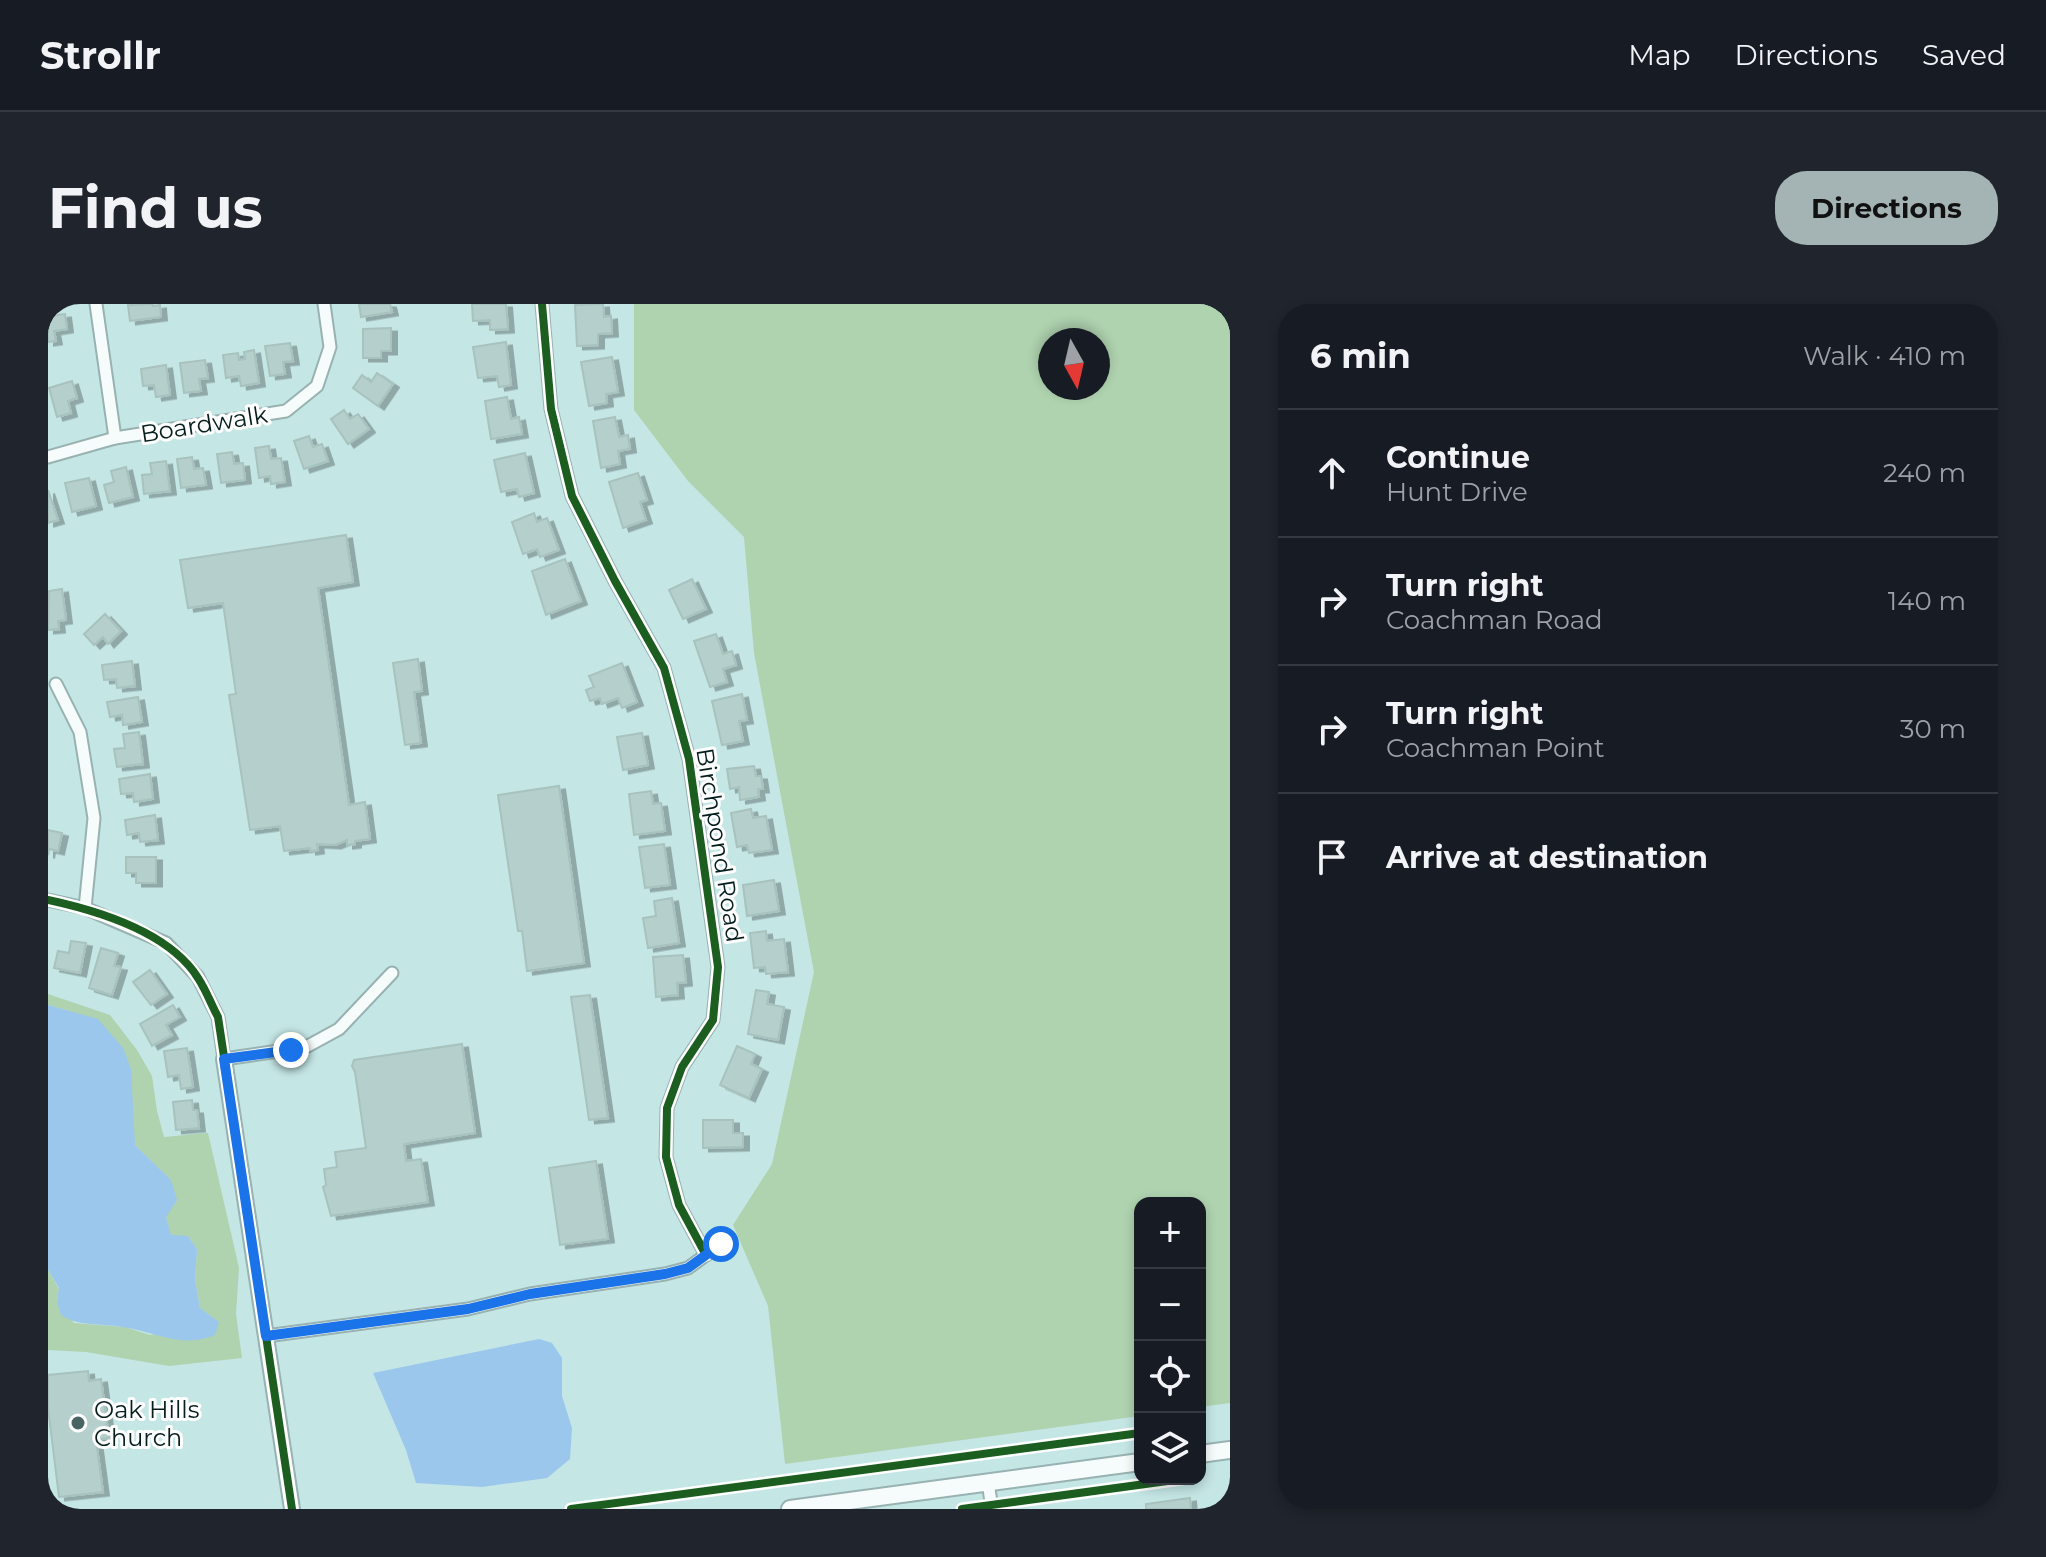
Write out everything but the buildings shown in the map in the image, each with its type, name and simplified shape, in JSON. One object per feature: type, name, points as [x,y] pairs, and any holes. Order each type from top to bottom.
[{"type":"main road","points":[[1206,1453],[1230,1450]]},
{"type":"main road","points":[[790,1509],[1134,1463]]},
{"type":"street","points":[[96,304],[115,438]]},
{"type":"street","name":"Boardwalk","points":[[48,457],[115,438],[286,411],[317,386],[330,347],[324,304]]},
{"type":"street","name":"Birchpond Road","points":[[542,304],[551,409],[572,496],[664,668],[689,759],[718,967],[713,1020],[682,1067],[667,1108],[666,1157],[679,1205],[706,1255]]},
{"type":"street","points":[[56,684],[80,732],[94,818],[85,908]]},
{"type":"street","points":[[48,900],[85,908],[166,943],[198,977],[218,1017],[292,1509]]},
{"type":"street","points":[[224,1059],[306,1047],[339,1029],[392,973]]},
{"type":"street","points":[[266,1336],[468,1309],[530,1294],[665,1274],[688,1268],[721,1244]]},
{"type":"street","points":[[988,1482],[992,1509]]},
{"type":"green space","points":[[634,304],[1230,304],[1230,1403],[1206,1406],[1206,1197],[1134,1197],[1134,1417],[785,1464],[768,1306],[733,1225],[772,1164],[814,972],[754,653],[744,537],[688,481],[634,410]]},
{"type":"green space","points":[[48,994],[110,1015],[152,1076],[164,1137],[208,1133],[239,1268],[236,1314],[242,1358],[169,1366],[86,1352],[48,1350],[48,1270],[59,1289],[57,1302],[74,1323],[125,1327],[150,1335],[218,1322],[200,1308],[195,1280],[197,1249],[188,1236],[171,1236],[166,1217],[171,1180],[135,1145],[69,1011],[48,1005]]},
{"type":"water","points":[[48,1005],[98,1019],[123,1048],[131,1069],[135,1145],[171,1180],[177,1200],[166,1217],[171,1235],[188,1236],[197,1249],[195,1280],[200,1308],[219,1322],[215,1335],[180,1340],[122,1327],[83,1323],[61,1315],[57,1302],[59,1288],[48,1270]]},
{"type":"water","points":[[539,1339],[552,1343],[562,1358],[562,1396],[572,1428],[570,1459],[547,1478],[482,1487],[416,1483],[406,1450],[373,1373]]},
{"type":"cycle path","points":[[542,304],[551,409],[572,496],[664,668],[689,759],[718,967],[713,1020],[682,1067],[667,1108],[666,1157],[679,1205],[706,1255]]},
{"type":"cycle path","points":[[48,900],[110,917],[170,948],[198,978],[218,1017],[292,1509]]},
{"type":"cycle path","points":[[571,1509],[1134,1434]]},
{"type":"cycle path","points":[[962,1509],[1138,1485]]},
{"type":"place","name":"Oak Hills Church","points":[[78,1423]]},
{"type":"route","points":[[291,1050],[224,1059],[266,1336],[468,1309],[530,1294],[665,1274],[688,1268],[721,1244]]}]
